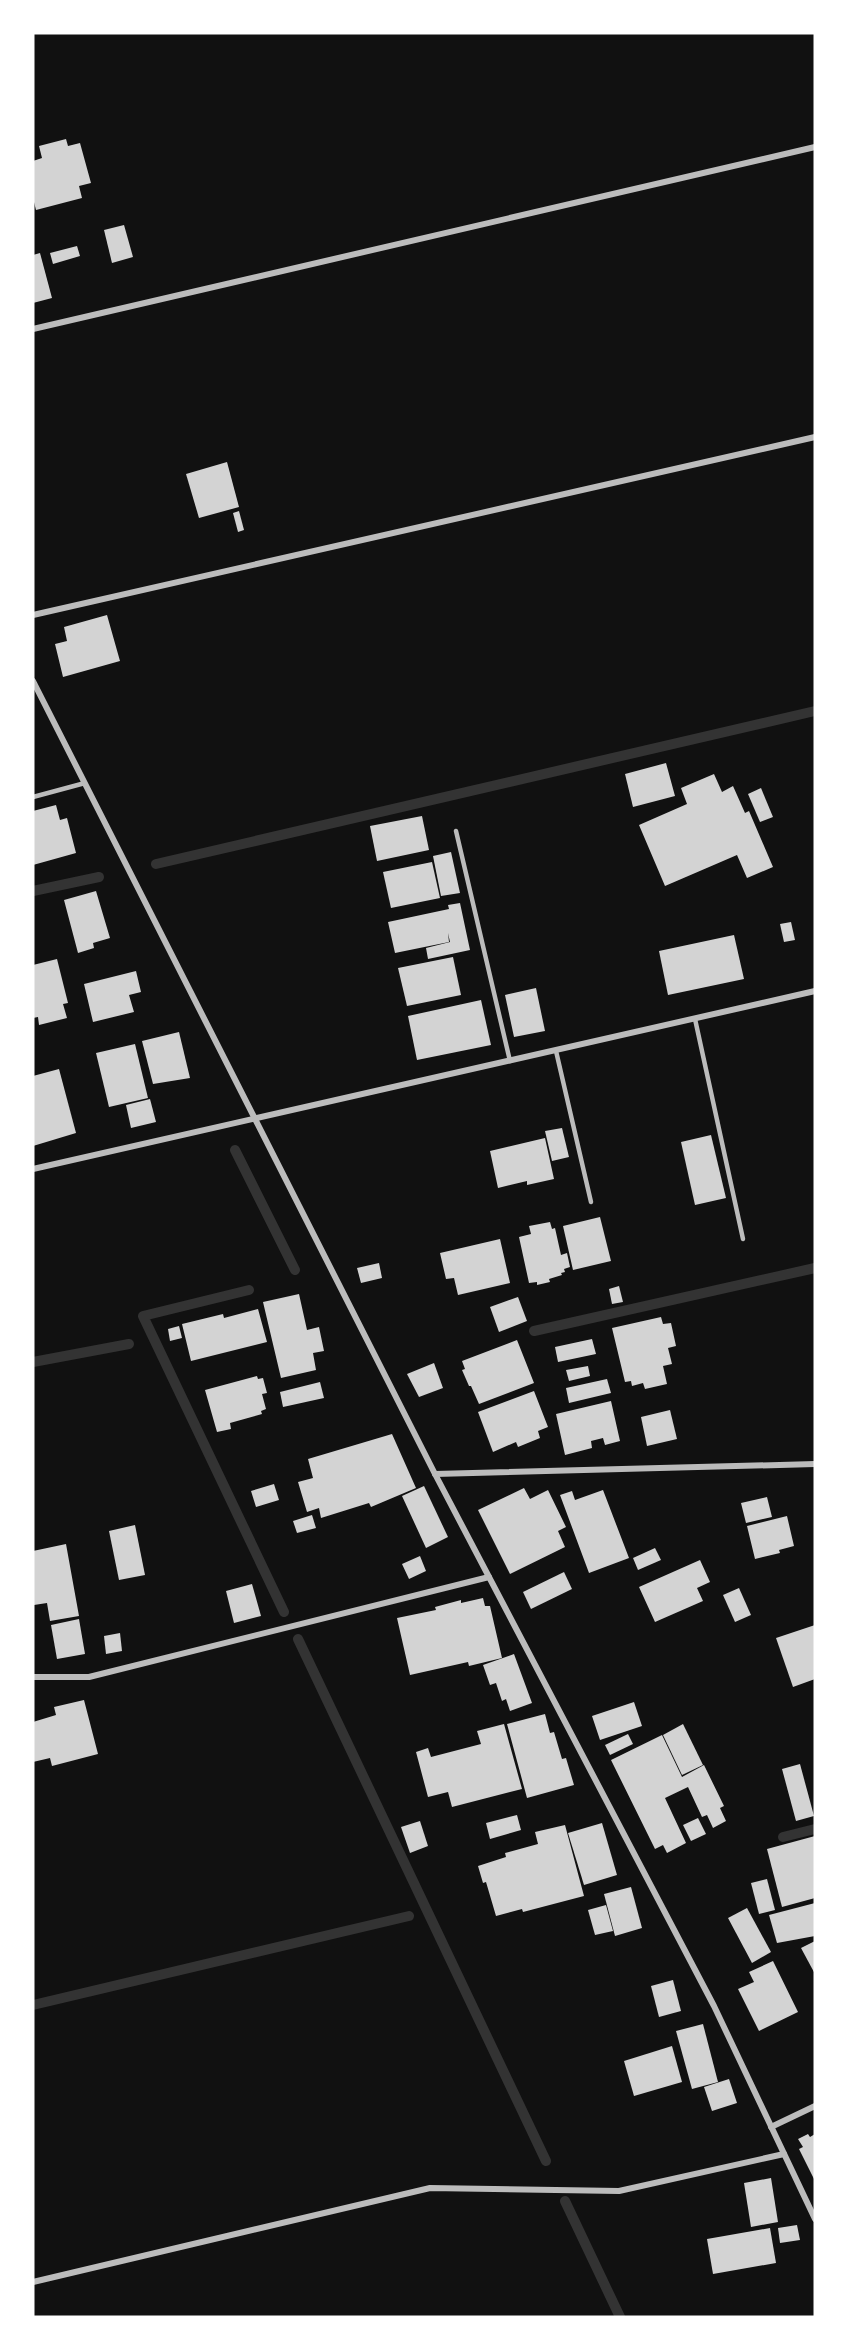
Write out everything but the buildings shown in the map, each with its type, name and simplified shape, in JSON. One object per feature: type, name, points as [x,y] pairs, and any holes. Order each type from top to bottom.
[{"type":"street","points":[[33,329],[815,147]]},
{"type":"street","points":[[33,615],[815,437]]},
{"type":"street","points":[[33,681],[435,1474],[714,2006],[815,2219]]},
{"type":"street","points":[[33,1169],[815,991]]},
{"type":"street","points":[[435,1474],[815,1464]]},
{"type":"street","points":[[33,1677],[89,1677],[489,1577]]},
{"type":"street","points":[[771,2127],[815,2106]]},
{"type":"street","points":[[33,2282],[430,2188],[619,2191],[784,2154]]},
{"type":"lane","points":[[33,797],[85,783]]},
{"type":"lane","points":[[456,831],[510,1061]]},
{"type":"lane","points":[[695,1018],[743,1239]]},
{"type":"lane","points":[[556,1051],[591,1202]]},
{"type":"waterway","points":[[156,864],[815,711]]},
{"type":"waterway","points":[[33,891],[99,877]]},
{"type":"waterway","points":[[235,1150],[295,1270]]},
{"type":"waterway","points":[[534,1331],[815,1268]]},
{"type":"waterway","points":[[249,1290],[143,1316],[284,1612]]},
{"type":"waterway","points":[[33,1362],[129,1344]]},
{"type":"waterway","points":[[298,1639],[546,2161]]},
{"type":"waterway","points":[[783,1837],[815,1829]]},
{"type":"waterway","points":[[33,2005],[409,1916]]},
{"type":"waterway","points":[[565,2201],[620,2317]]}]
